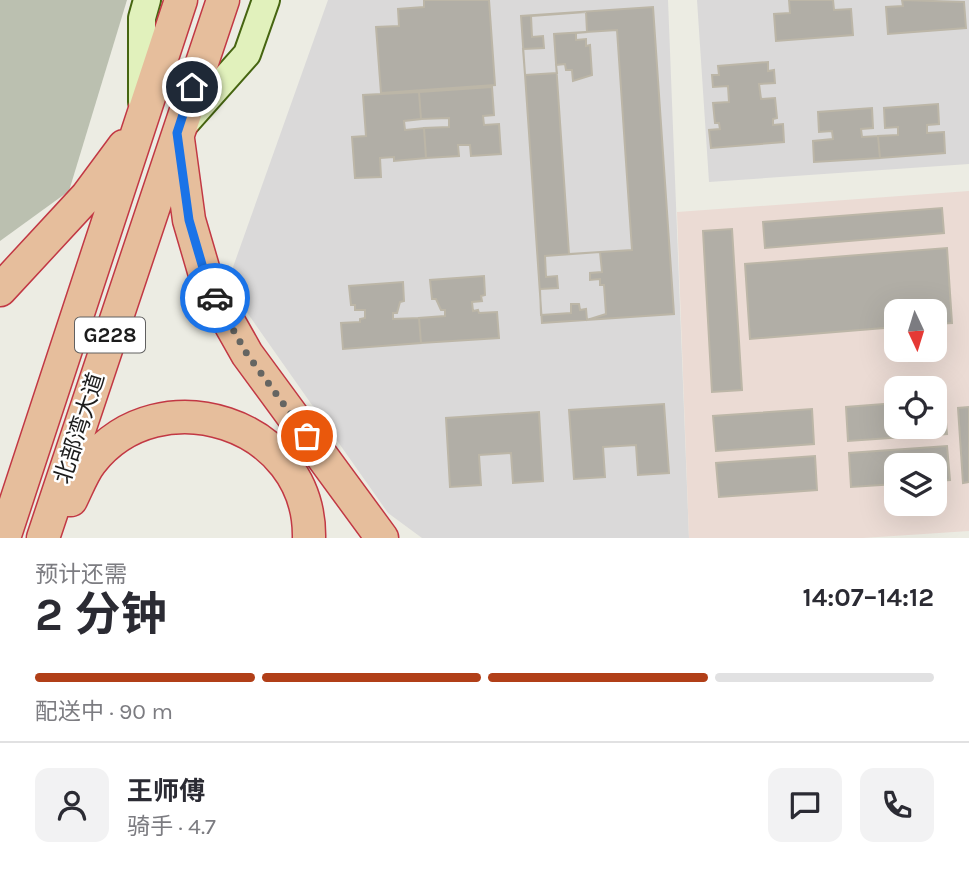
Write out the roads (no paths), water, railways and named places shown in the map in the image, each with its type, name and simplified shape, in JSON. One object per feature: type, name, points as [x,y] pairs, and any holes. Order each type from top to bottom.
[{"type":"highway","name":"北部湾大道","points":[[4,538],[181,0]]},
{"type":"highway","name":"北部湾大道","points":[[43,538],[223,0]]},
{"type":"highway","points":[[0,290],[87,196],[142,122]]},
{"type":"highway","points":[[177,133],[189,220],[208,285],[247,354],[382,538]]},
{"type":"highway","points":[[51,538],[91,461],[117,438],[153,421],[186,418],[219,421],[254,434],[277,454],[292,475],[303,501],[309,538]]},
{"type":"main road","points":[[142,122],[142,18],[147,0]]},
{"type":"main road","points":[[177,133],[247,54],[266,0]]}]
